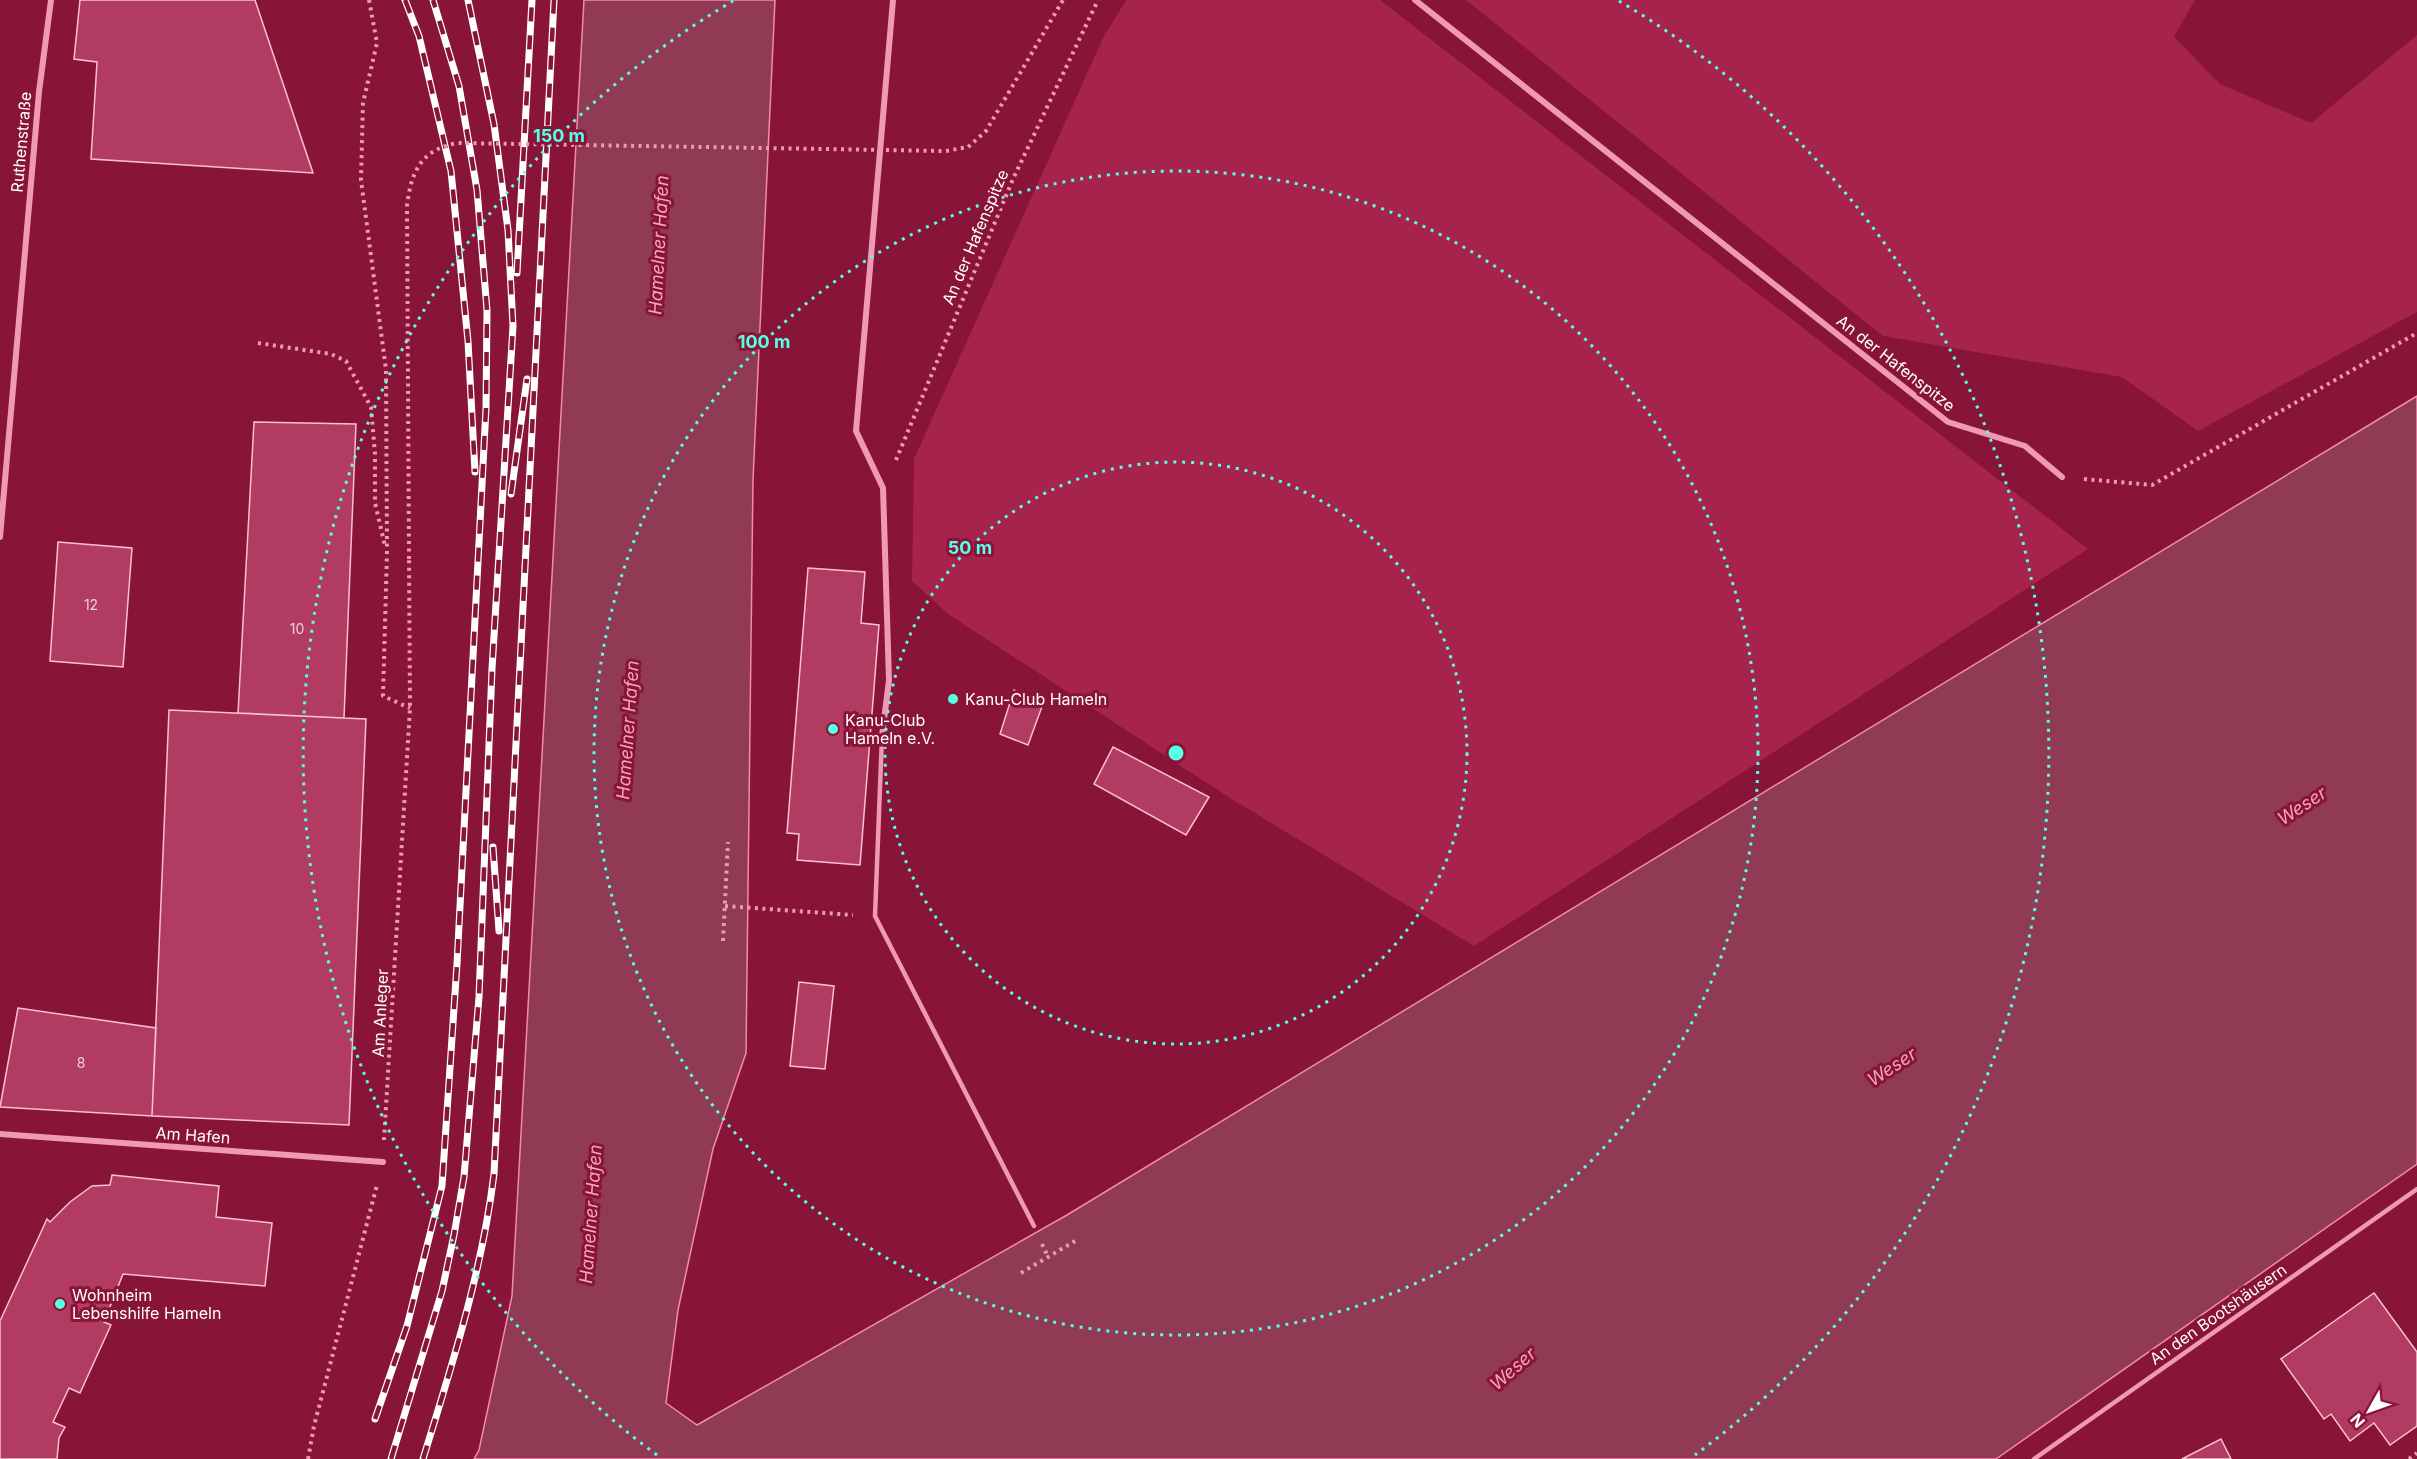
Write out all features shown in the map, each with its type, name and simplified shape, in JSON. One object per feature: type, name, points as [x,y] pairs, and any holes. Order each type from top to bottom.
[{"type":"street","name":"Ruthenstraße","points":[[0,537],[39,92],[51,0]]},
{"type":"street","points":[[882,736],[889,680],[883,488],[855,431],[893,0]]},
{"type":"street","name":"An der Hafenspitze","points":[[1415,0],[1948,422],[2025,446],[2062,477]]},
{"type":"street","name":"Am Hafen","points":[[0,1134],[383,1162]]},
{"type":"lane","points":[[882,736],[875,916],[1034,1226]]},
{"type":"lane","name":"An den Bootshäusern","points":[[2034,1459],[2417,1189]]},
{"type":"path","points":[[369,0],[377,43],[363,103],[361,180],[386,370],[387,552],[383,696],[410,708]]},
{"type":"path","name":"Am Anleger","points":[[308,1459],[314,1426],[383,1162],[410,708],[406,206],[410,179],[425,158],[442,146],[458,143],[946,151],[968,147],[986,131],[1063,0]]},
{"type":"path","name":"An der Hafenspitze","points":[[883,488],[1013,179],[1098,0]]},
{"type":"path","points":[[2062,477],[2152,484],[2417,333]]},
{"type":"path","points":[[258,343],[331,354],[346,362],[370,407],[375,454],[375,503],[387,552]]},
{"type":"path","points":[[723,940],[728,842]]},
{"type":"path","points":[[725,906],[875,916]]},
{"type":"path","points":[[1021,1273],[1075,1241]]},
{"type":"path","points":[[2409,1459],[2417,1453]]},
{"type":"shaded area","points":[[1126,0],[1380,0],[2088,549],[1474,946],[1230,798],[948,614],[912,581],[914,459],[1103,38]]},
{"type":"shaded area","points":[[1466,0],[2195,0],[2174,37],[2220,84],[2311,123],[2417,35],[2417,312],[2198,431],[2122,377],[1883,336]]},
{"type":"water","points":[[584,0],[775,0],[753,480],[746,1053],[713,1149],[678,1310],[666,1403],[697,1425],[1067,1215],[2417,396],[2417,1164],[1996,1459],[474,1459],[479,1450],[512,1296]]},
{"type":"building","points":[[80,0],[255,0],[313,173],[91,159],[97,62],[74,59]]},
{"type":"building","points":[[254,422],[356,424],[344,718],[238,713]]},
{"type":"building","points":[[58,542],[132,548],[123,667],[50,661]]},
{"type":"building","name":"Kanu-Club Hameln e.V.","points":[[808,568],[865,572],[861,623],[879,625],[860,865],[797,860],[799,834],[787,833]]},
{"type":"building","points":[[1014,690],[1044,701],[1028,745],[1000,734]]},
{"type":"building","points":[[169,710],[366,719],[349,1125],[152,1116]]},
{"type":"building","points":[[1113,747],[1209,797],[1186,835],[1094,784]]},
{"type":"building","points":[[799,982],[834,986],[825,1069],[790,1066]]},
{"type":"building","points":[[18,1008],[156,1028],[152,1116],[0,1107]]},
{"type":"building","name":"Wohnheim Lebenshilfe Hameln","points":[[112,1175],[219,1186],[216,1217],[272,1223],[265,1286],[123,1274],[104,1322],[111,1325],[80,1393],[69,1388],[53,1422],[65,1427],[59,1438],[57,1459],[0,1459],[0,1321],[47,1219],[50,1222],[70,1202],[92,1186],[110,1185]]},
{"type":"building","points":[[2374,1293],[2417,1352],[2417,1426],[2390,1445],[2374,1423],[2350,1441],[2331,1414],[2324,1419],[2281,1359]]},
{"type":"building","points":[[2221,1439],[2231,1459],[2182,1459]]},
{"type":"railway","points":[[405,0],[419,36],[451,171],[468,341],[475,472]]},
{"type":"railway","points":[[375,1419],[407,1326],[442,1186],[457,964],[486,408],[487,310],[477,190],[459,86],[433,0]]},
{"type":"railway","points":[[391,1459],[442,1291],[454,1235],[464,1177],[479,997],[492,669],[513,326],[508,230],[494,124],[468,0]]},
{"type":"railway","points":[[517,273],[532,0]]},
{"type":"railway","points":[[423,1459],[474,1282],[489,1211],[494,1174],[554,0]]},
{"type":"railway","points":[[511,494],[527,379]]},
{"type":"railway","points":[[493,847],[499,931]]},
{"type":"place","name":"Kanu-Club Hameln","points":[[953,699]]},
{"type":"place","name":"Kanu-Club Hameln e.V.","points":[[833,729]]},
{"type":"place","name":"Wohnheim Lebenshilfe Hameln","points":[[60,1304]]},
{"type":"water label","name":"Hamelner Hafen","points":[[659,245]]},
{"type":"water label","name":"Hamelner Hafen","points":[[628,730]]},
{"type":"water label","name":"Weser","points":[[2302,806]]},
{"type":"water label","name":"Weser","points":[[1892,1067]]},
{"type":"water label","name":"Hamelner Hafen","points":[[591,1214]]},
{"type":"water label","name":"Weser","points":[[1513,1369]]}]
